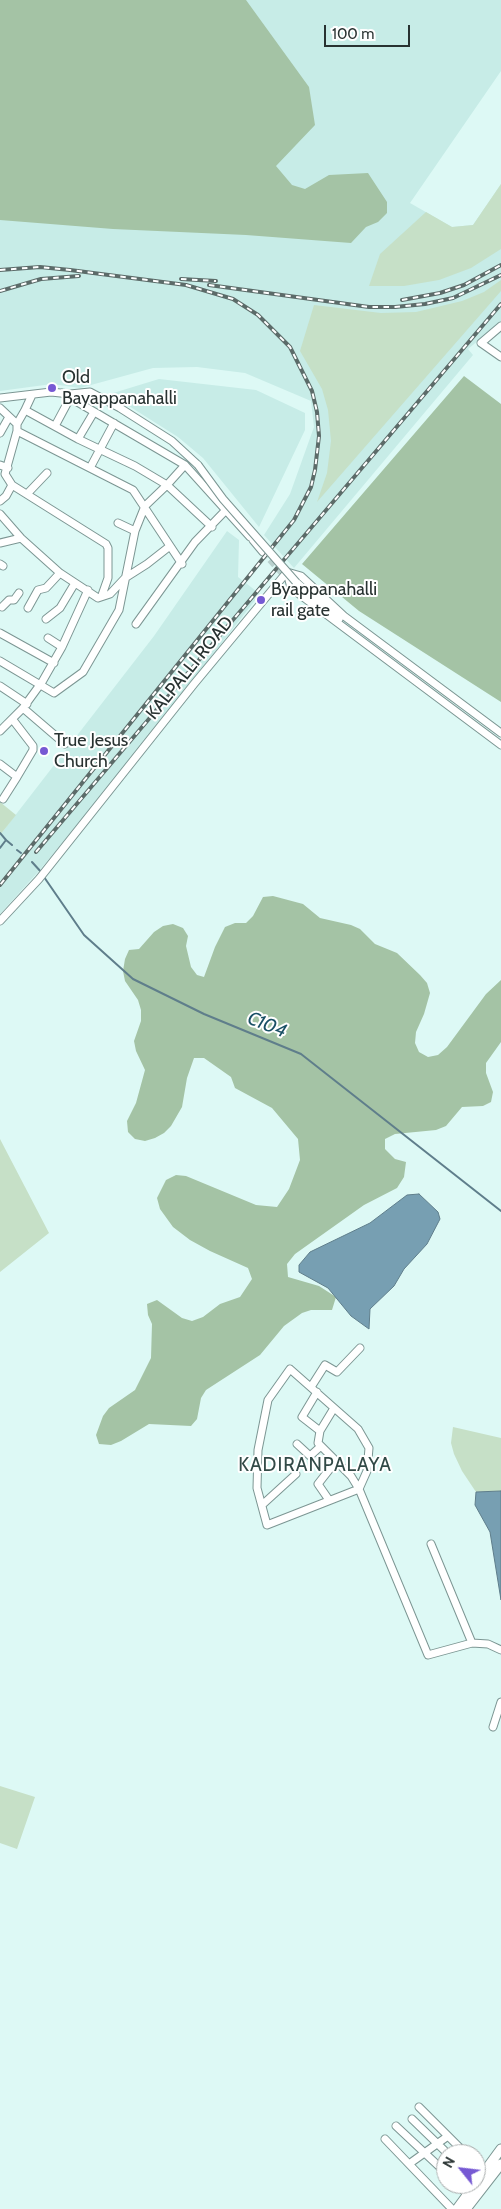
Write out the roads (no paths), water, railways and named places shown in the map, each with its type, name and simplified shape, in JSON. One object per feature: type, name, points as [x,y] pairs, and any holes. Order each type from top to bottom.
[{"type":"main road","points":[[486,2170],[501,2149]]},
{"type":"main road","points":[[466,2209],[501,2164]]},
{"type":"main road","points":[[456,2209],[468,2195]]},
{"type":"street","points":[[501,326],[482,343],[501,358]]},
{"type":"street","points":[[0,398],[51,392],[90,392],[120,408],[172,441],[198,465],[223,499],[296,582],[340,621],[501,740]]},
{"type":"street","points":[[62,393],[185,465],[263,552]]},
{"type":"street","points":[[32,395],[17,428],[5,474],[12,485],[106,544],[108,548],[108,578],[102,595]]},
{"type":"street","points":[[54,426],[70,398]]},
{"type":"street","points":[[0,408],[17,428],[133,490],[182,564]]},
{"type":"street","points":[[25,410],[78,439],[135,466],[166,485],[212,527]]},
{"type":"street","points":[[78,439],[94,412]]},
{"type":"street","points":[[0,433],[9,417]]},
{"type":"street","points":[[90,468],[114,423]]},
{"type":"street","points":[[0,465],[8,468]]},
{"type":"street","points":[[0,661],[54,693],[83,672],[119,610],[135,531],[145,506],[185,465]]},
{"type":"street","points":[[27,494],[47,474]]},
{"type":"street","points":[[2,497],[12,485]]},
{"type":"street","points":[[136,624],[182,564],[195,542],[212,527],[226,510]]},
{"type":"street","points":[[0,514],[21,538],[60,573],[98,598],[102,595],[110,594],[125,578],[170,546]]},
{"type":"street","points":[[118,523],[135,531]]},
{"type":"street","points":[[0,543],[21,538]]},
{"type":"street","points":[[28,608],[38,590],[46,588],[60,573]]},
{"type":"street","points":[[501,733],[344,616],[301,576],[287,576],[291,588],[501,745]]},
{"type":"street","name":"KALPALLI ROAD","points":[[0,921],[42,874],[194,684],[287,576]]},
{"type":"street","points":[[46,619],[60,608],[75,583]]},
{"type":"street","points":[[275,588],[291,588]]},
{"type":"street","points":[[0,731],[25,706],[54,663],[88,590]]},
{"type":"street","points":[[1,608],[9,600],[14,600],[18,593]]},
{"type":"street","points":[[0,633],[54,663]]},
{"type":"street","points":[[48,638],[62,647]]},
{"type":"street","points":[[0,686],[25,706],[65,744]]},
{"type":"street","points":[[2,799],[34,748],[13,720]]},
{"type":"street","points":[[0,764],[17,777]]},
{"type":"street","points":[[320,1432],[302,1417],[325,1365],[337,1372],[360,1348]]},
{"type":"street","points":[[290,1369],[334,1408],[358,1429],[369,1448],[367,1471],[359,1489],[267,1525],[257,1488],[258,1450],[268,1400],[290,1369]]},
{"type":"street","points":[[334,1408],[320,1432],[318,1443],[351,1476],[359,1489],[428,1655],[472,1644],[488,1644],[501,1650]]},
{"type":"street","points":[[297,1444],[310,1456],[321,1446]]},
{"type":"street","points":[[329,1500],[318,1484],[336,1461]]},
{"type":"street","points":[[262,1506],[296,1474]]},
{"type":"street","points":[[431,1544],[472,1644]]},
{"type":"street","points":[[493,1727],[501,1702]]},
{"type":"street","points":[[419,2107],[456,2144]]},
{"type":"street","points":[[412,2119],[437,2144],[448,2136]]},
{"type":"street","points":[[396,2126],[436,2164]]},
{"type":"street","points":[[385,2139],[452,2209]]},
{"type":"street","points":[[409,2164],[436,2145]]},
{"type":"waterway","name":"C104","points":[[0,833],[6,840]]},
{"type":"waterway","name":"C104","points":[[0,848],[6,840],[12,845]]},
{"type":"waterway","name":"C104","points":[[17,850],[21,853]]},
{"type":"waterway","name":"C104","points":[[32,862],[42,873]]},
{"type":"waterway","name":"C104","points":[[44,877],[84,935],[133,979],[204,1014],[301,1054],[501,1211]]},
{"type":"tunnel","points":[[263,552],[286,577]]},
{"type":"railway","points":[[402,300],[440,293],[464,285],[501,265]]},
{"type":"railway","points":[[0,270],[40,267],[70,270],[186,285],[233,299],[258,315],[290,347],[312,391],[317,412],[319,436],[311,487],[294,520],[0,885]]},
{"type":"railway","points":[[209,285],[369,307],[395,307],[425,304],[453,298],[501,275]]},
{"type":"railway","points":[[0,291],[41,279],[79,276]]},
{"type":"railway","points":[[181,279],[216,281]]},
{"type":"railway","points":[[36,852],[501,304]]},
{"type":"place","name":"Old Bayappanahalli","points":[[52,388]]},
{"type":"place","name":"Byappanahalli rail gate","points":[[261,600]]},
{"type":"place","name":"True Jesus Church","points":[[44,751]]},
{"type":"district","name":"KADIRANPALAYA","points":[[315,1465]]}]
